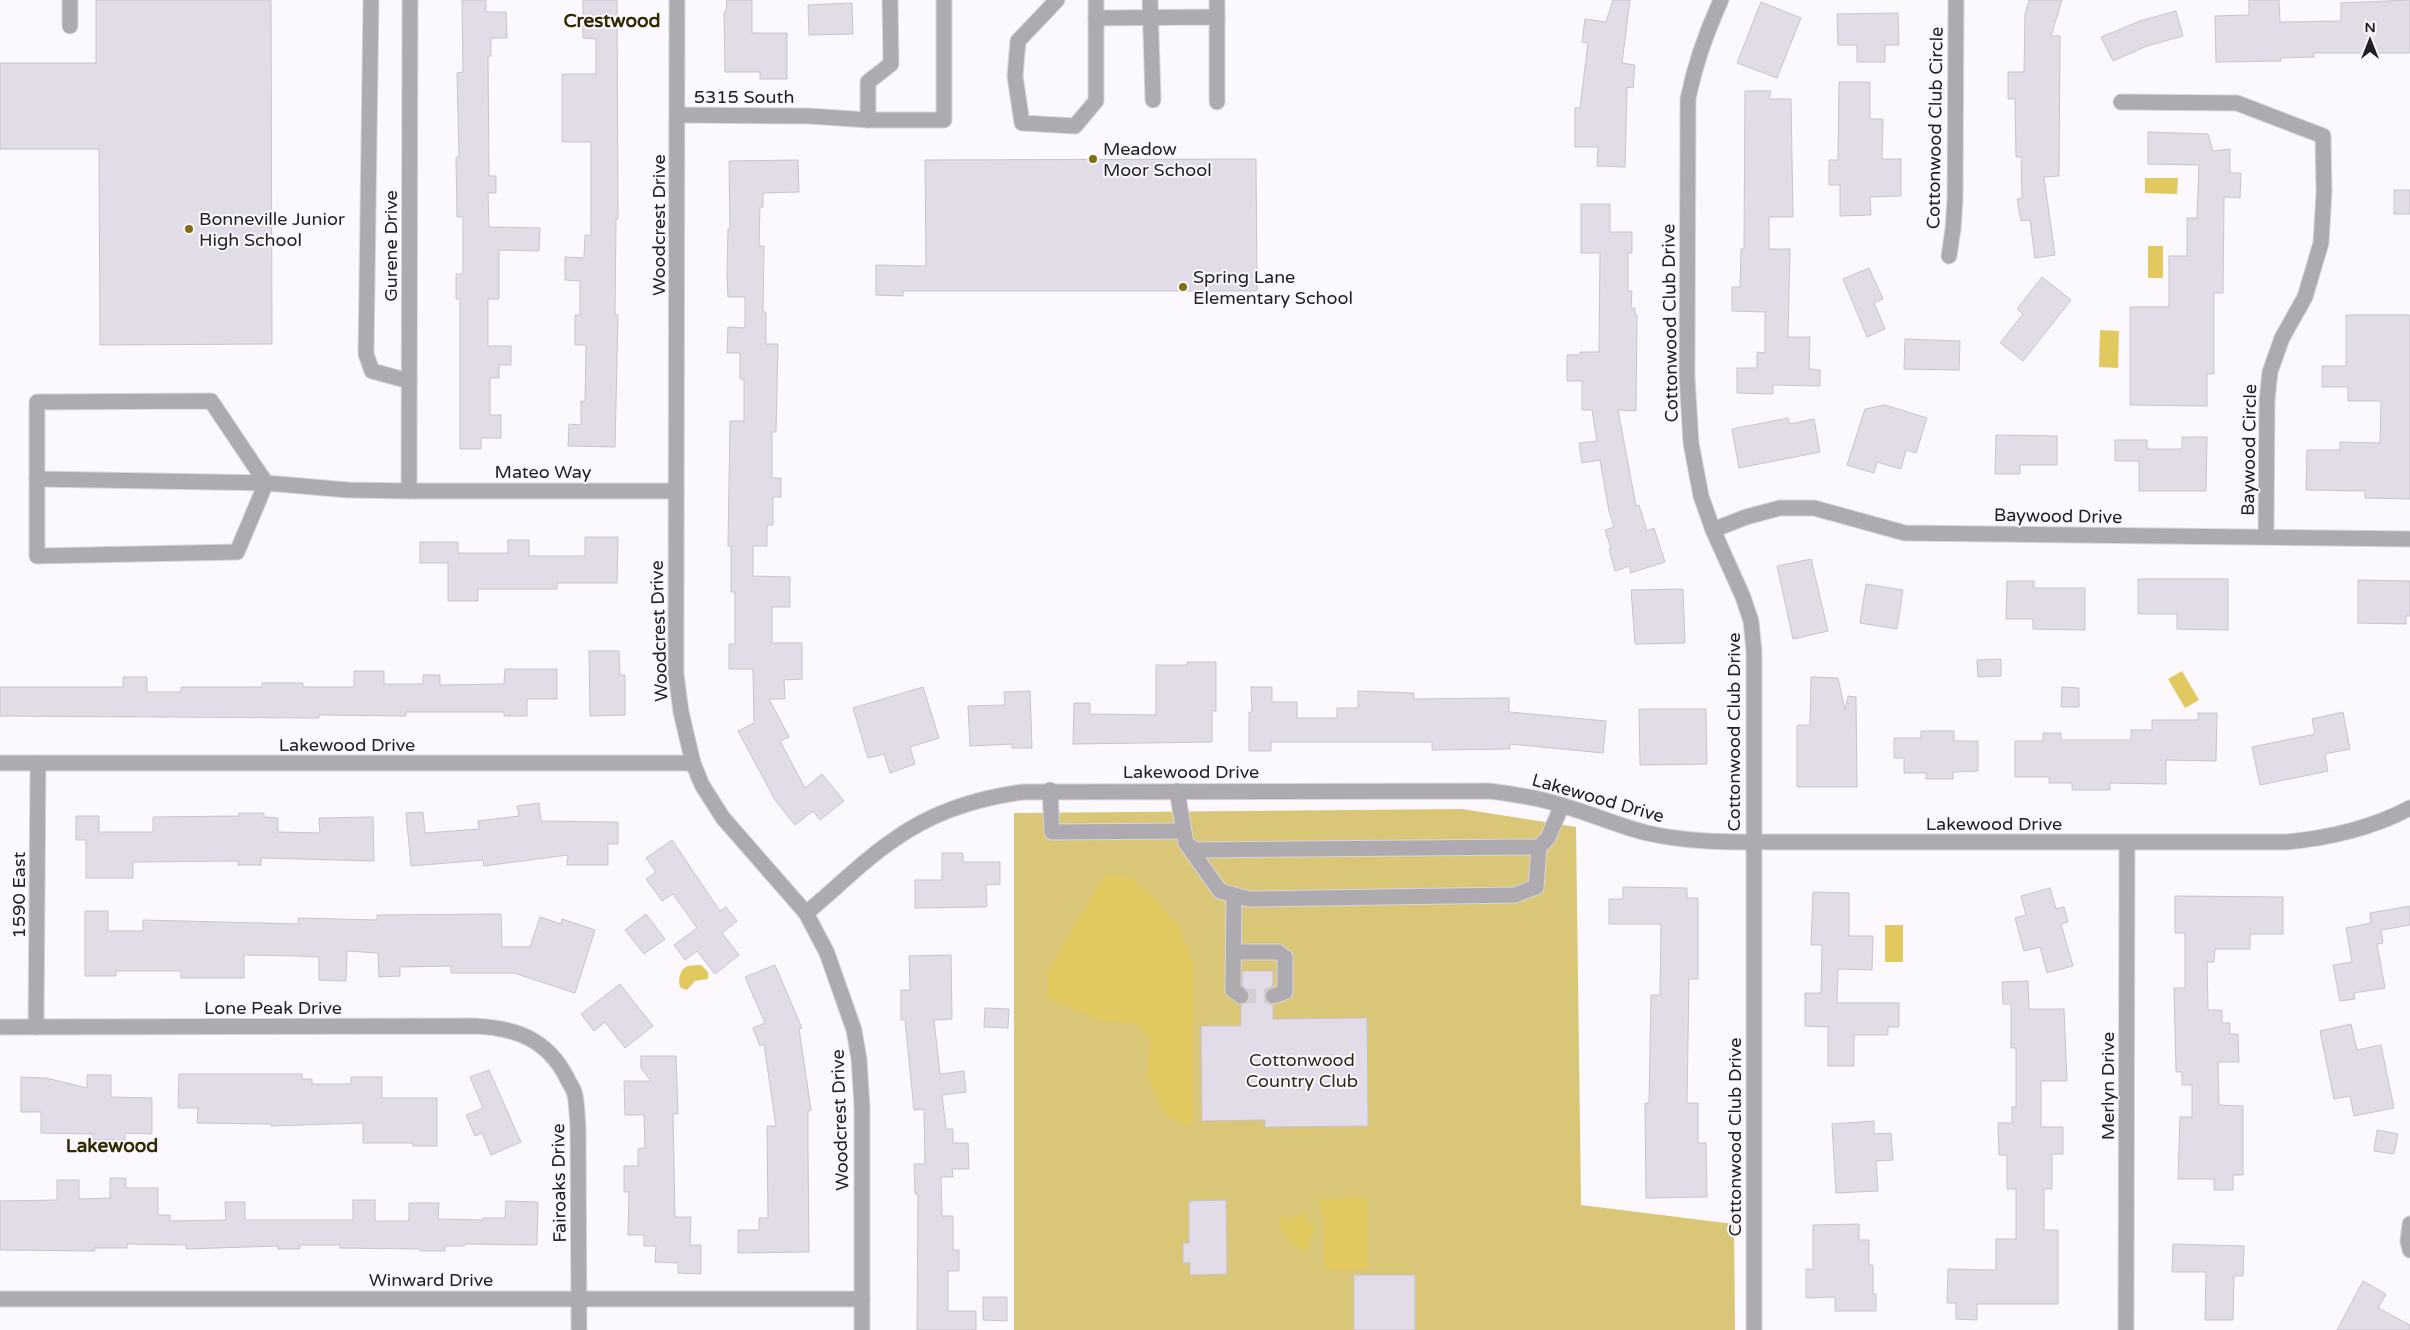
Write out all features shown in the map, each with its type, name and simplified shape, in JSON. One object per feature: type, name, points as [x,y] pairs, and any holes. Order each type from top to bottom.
[{"type":"street","points":[[70,0],[70,26]]},
{"type":"street","points":[[370,0],[366,354],[372,370],[409,381]]},
{"type":"street","name":"Gurene Drive","points":[[409,491],[410,0]]},
{"type":"street","name":"Woodcrest Drive","points":[[677,0],[676,674],[681,712],[694,763],[702,785],[723,818],[806,913],[827,953],[854,1030],[859,1059],[862,1116],[862,1330]]},
{"type":"street","points":[[868,120],[868,82],[891,64],[890,0]]},
{"type":"street","name":"5315 South","points":[[678,115],[944,120],[944,0]]},
{"type":"street","points":[[1057,0],[1018,41],[1015,76],[1022,123],[1075,126],[1096,101],[1096,0]]},
{"type":"street","points":[[1150,0],[1152,100]]},
{"type":"street","points":[[1216,102],[1217,0]]},
{"type":"street","name":"Cottonwood Club Drive","points":[[1721,0],[1704,38],[1694,68],[1688,98],[1686,126],[1688,411],[1691,443],[1701,496],[1713,530],[1744,597],[1751,621],[1754,651],[1754,1330]]},
{"type":"street","name":"Cottonwood Club Circle","points":[[1949,256],[1954,229],[1955,200],[1956,0]]},
{"type":"street","points":[[1096,18],[1217,16]]},
{"type":"street","name":"Baywood Circle","points":[[2121,102],[2237,103],[2323,136],[2321,243],[2305,297],[2282,338],[2270,372],[2267,400],[2266,536]]},
{"type":"street","points":[[211,401],[266,483],[237,552],[38,556],[37,402],[211,401]]},
{"type":"street","name":"Mateo Way","points":[[37,479],[266,483],[348,490],[676,491]]},
{"type":"street","name":"Baywood Drive","points":[[1713,530],[1746,517],[1780,508],[1814,508],[1905,533],[2410,539]]},
{"type":"street","name":"Lakewood Drive","points":[[0,763],[694,763]]},
{"type":"street","name":"1590 East","points":[[36,1027],[38,763]]},
{"type":"street","points":[[1050,790],[1052,832],[1185,837],[1196,850],[1539,847]]},
{"type":"street","name":"Lakewood Drive","points":[[806,913],[894,839],[931,818],[960,806],[999,795],[1050,790],[1465,790],[1513,794],[1562,805],[1653,834],[1694,841],[1753,842],[2127,843],[2308,840],[2372,826],[2410,808]]},
{"type":"street","points":[[1177,791],[1185,837],[1220,891],[1249,899],[1516,895],[1536,887],[1539,847],[1548,838],[1562,805]]},
{"type":"street","name":"Merlyn Drive","points":[[2126,1330],[2127,843]]},
{"type":"street","points":[[1234,895],[1233,990],[1241,996]]},
{"type":"street","points":[[1234,952],[1278,952],[1285,957],[1285,992],[1273,996]]},
{"type":"street","name":"Lone Peak Drive","points":[[0,1027],[493,1027],[525,1035],[542,1045]]},
{"type":"street","name":"Fairoaks Drive","points":[[542,1045],[561,1067],[575,1094],[578,1126],[579,1330]]},
{"type":"street","points":[[2410,1224],[2408,1241],[2410,1250]]},
{"type":"street","name":"Winward Drive","points":[[0,1299],[862,1299]]},
{"type":"green space","name":"Cottonwood Country Club","points":[[1462,809],[1576,827],[1581,1205],[1734,1224],[1735,1330],[1014,1330],[1014,813]]},
{"type":"shaded area","points":[[2145,178],[2178,178],[2177,194],[2145,193]]},
{"type":"shaded area","points":[[2148,246],[2163,246],[2163,278],[2148,278]]},
{"type":"shaded area","points":[[2100,330],[2119,331],[2118,368],[2099,367]]},
{"type":"shaded area","points":[[2182,671],[2199,700],[2185,708],[2168,679]]},
{"type":"shaded area","points":[[1105,875],[1128,876],[1153,898],[1179,927],[1193,964],[1192,1127],[1166,1116],[1147,1075],[1151,1039],[1137,1024],[1103,1021],[1047,998],[1048,970]]},
{"type":"shaded area","points":[[1885,925],[1903,925],[1903,962],[1885,962]]},
{"type":"shaded area","points":[[701,965],[708,972],[708,979],[695,981],[687,990],[681,988],[679,979],[683,969],[688,966]]},
{"type":"shaded area","points":[[1367,1198],[1367,1269],[1325,1270],[1324,1213],[1320,1213],[1320,1199]]},
{"type":"shaded area","points":[[1304,1213],[1310,1224],[1316,1226],[1309,1242],[1308,1251],[1288,1239],[1278,1217],[1291,1218]]},
{"type":"building","points":[[96,0],[271,0],[272,344],[100,345],[99,149],[0,149],[0,63],[96,63]]},
{"type":"building","points":[[462,0],[486,0],[486,12],[506,12],[507,38],[491,38],[491,56],[488,56],[489,176],[496,176],[496,193],[488,193],[489,227],[540,228],[539,251],[499,250],[499,299],[488,299],[488,346],[511,346],[511,365],[499,365],[499,378],[490,378],[490,415],[501,415],[501,438],[481,438],[481,449],[460,449],[460,299],[456,299],[456,274],[463,274],[463,217],[457,217],[456,157],[459,157],[457,73],[463,72]]},
{"type":"building","points":[[583,0],[617,0],[618,219],[616,219],[615,315],[618,315],[615,447],[568,446],[569,424],[581,425],[581,401],[585,401],[586,345],[575,345],[575,315],[580,315],[580,281],[565,280],[565,257],[584,258],[585,235],[591,235],[591,142],[562,142],[562,74],[596,74],[596,39],[583,38]]},
{"type":"building","points":[[727,0],[752,0],[752,33],[787,33],[787,79],[760,79],[760,72],[725,72],[724,12],[726,12]]},
{"type":"building","points":[[1613,0],[1630,0],[1622,63],[1635,65],[1633,88],[1627,87],[1625,167],[1597,166],[1598,147],[1575,147],[1575,108],[1580,108],[1588,43],[1582,42],[1585,19],[1606,22]]},
{"type":"building","points":[[2029,0],[2062,0],[2051,36],[2060,36],[2059,176],[2044,177],[2055,255],[2035,258],[2030,220],[2021,221],[2017,199],[2022,198],[2021,157],[2016,157],[2015,99],[2008,99],[2008,72],[2024,72],[2025,14]]},
{"type":"building","points":[[2249,0],[2279,0],[2280,22],[2341,21],[2341,3],[2410,0],[2410,53],[2314,53],[2314,57],[2281,58],[2281,61],[2216,62],[2215,16],[2249,15]]},
{"type":"building","points":[[1761,2],[1801,18],[1777,78],[1737,63]]},
{"type":"building","points":[[852,3],[853,34],[809,35],[808,5]]},
{"type":"building","points":[[2176,11],[2183,36],[2147,46],[2113,61],[2101,37],[2140,21]]},
{"type":"building","points":[[1898,13],[1899,45],[1885,45],[1885,62],[1857,62],[1857,45],[1838,45],[1837,14]]},
{"type":"building","points":[[1839,82],[1870,82],[1870,119],[1883,119],[1882,159],[1901,159],[1901,196],[1870,197],[1871,215],[1840,216],[1840,185],[1829,185],[1829,160],[1838,160]]},
{"type":"building","points":[[1745,91],[1771,91],[1769,99],[1791,99],[1793,217],[1769,217],[1769,249],[1790,249],[1788,337],[1810,337],[1809,369],[1820,370],[1820,386],[1773,385],[1773,394],[1737,393],[1737,368],[1757,368],[1757,352],[1765,353],[1765,312],[1732,311],[1732,287],[1740,287],[1741,249],[1744,249]]},
{"type":"building","points":[[2148,132],[2208,134],[2213,151],[2230,149],[2230,173],[2241,173],[2240,198],[2224,197],[2223,293],[2214,293],[2214,374],[2207,374],[2207,406],[2130,405],[2130,307],[2169,307],[2169,256],[2187,256],[2187,218],[2197,218],[2199,165],[2148,164]]},
{"type":"building","points":[[1256,159],[1257,291],[903,291],[903,296],[876,295],[876,265],[926,266],[925,160]]},
{"type":"building","points":[[798,160],[799,192],[763,193],[763,207],[760,207],[759,246],[764,246],[763,312],[766,312],[766,344],[778,344],[776,432],[772,432],[772,478],[781,478],[781,497],[773,497],[773,525],[767,525],[767,546],[753,546],[753,576],[790,577],[790,607],[772,607],[772,643],[802,643],[802,679],[784,680],[785,699],[769,699],[789,737],[780,741],[805,788],[822,774],[844,801],[820,820],[813,811],[795,825],[775,800],[738,731],[754,723],[753,669],[729,669],[729,644],[735,644],[735,592],[731,592],[731,546],[728,546],[730,421],[744,421],[744,379],[740,379],[740,353],[727,353],[728,327],[745,328],[745,297],[728,297],[727,274],[728,229],[730,229],[729,161]]},
{"type":"building","points":[[2394,190],[2410,190],[2410,214],[2394,214]]},
{"type":"building","points":[[1581,204],[1610,204],[1610,232],[1632,232],[1632,253],[1628,253],[1628,291],[1632,291],[1631,308],[1635,308],[1635,315],[1637,315],[1636,411],[1618,410],[1636,506],[1639,505],[1647,531],[1654,528],[1665,562],[1630,573],[1630,566],[1615,571],[1609,549],[1611,548],[1605,530],[1614,527],[1609,511],[1600,460],[1582,463],[1579,443],[1597,441],[1592,410],[1582,410],[1582,381],[1567,381],[1567,355],[1580,355],[1580,352],[1599,352],[1600,253],[1581,253]]},
{"type":"building","points":[[1869,268],[1883,299],[1874,303],[1885,329],[1867,337],[1843,279]]},
{"type":"building","points":[[2042,277],[2071,300],[2023,361],[2000,343],[2023,314],[2017,309]]},
{"type":"building","points":[[2346,315],[2410,315],[2410,499],[2365,498],[2365,491],[2306,490],[2307,450],[2340,450],[2340,442],[2380,443],[2381,401],[2348,401],[2348,387],[2322,387],[2322,366],[2346,366]]},
{"type":"building","points":[[1905,339],[1960,341],[1959,370],[1904,369]]},
{"type":"building","points":[[1885,405],[1927,418],[1916,453],[1906,450],[1901,469],[1877,462],[1874,473],[1847,465],[1865,409]]},
{"type":"building","points":[[1788,418],[1790,424],[1814,419],[1820,452],[1739,468],[1732,429]]},
{"type":"building","points":[[1996,435],[2057,436],[2057,465],[2020,465],[2020,474],[1995,474]]},
{"type":"building","points":[[2182,437],[2207,437],[2206,491],[2139,491],[2139,461],[2115,461],[2115,440],[2147,440],[2147,449],[2182,449]]},
{"type":"building","points":[[585,537],[618,537],[617,583],[557,583],[557,589],[478,589],[478,601],[448,601],[448,563],[420,563],[420,542],[458,542],[458,553],[508,553],[508,540],[529,540],[529,556],[585,556]]},
{"type":"building","points":[[1811,559],[1828,631],[1793,639],[1777,566]]},
{"type":"building","points":[[2138,579],[2228,579],[2228,630],[2177,629],[2177,614],[2138,614]]},
{"type":"building","points":[[2358,580],[2410,581],[2410,616],[2406,616],[2406,624],[2358,623]]},
{"type":"building","points":[[2007,581],[2034,581],[2034,588],[2085,588],[2085,630],[2033,629],[2033,619],[2006,619]]},
{"type":"building","points":[[1866,584],[1903,590],[1897,629],[1860,623]]},
{"type":"building","points":[[1683,589],[1685,643],[1635,644],[1631,590]]},
{"type":"building","points":[[589,651],[619,651],[620,675],[625,675],[625,715],[590,716]]},
{"type":"building","points":[[2001,659],[2001,676],[1978,677],[1977,660]]},
{"type":"building","points":[[1187,662],[1216,662],[1216,711],[1212,711],[1212,742],[1073,744],[1074,703],[1090,703],[1090,714],[1156,715],[1156,665],[1187,665]]},
{"type":"building","points":[[505,669],[557,669],[557,699],[527,699],[527,716],[504,716],[504,712],[406,712],[406,716],[319,715],[319,718],[0,716],[0,687],[123,687],[123,677],[147,677],[147,692],[181,692],[181,687],[262,687],[262,683],[303,683],[303,687],[354,687],[354,671],[384,671],[384,684],[423,684],[423,675],[440,675],[440,685],[504,684]]},
{"type":"building","points":[[1811,677],[1838,678],[1845,710],[1848,696],[1856,697],[1857,787],[1797,787],[1797,725],[1810,725]]},
{"type":"building","points":[[923,687],[939,738],[910,747],[915,764],[890,773],[884,754],[868,758],[853,708]]},
{"type":"building","points":[[1251,687],[1272,687],[1272,702],[1297,702],[1297,718],[1337,718],[1337,708],[1358,708],[1358,691],[1414,693],[1414,699],[1509,698],[1509,712],[1606,721],[1603,753],[1510,744],[1510,749],[1432,750],[1432,742],[1271,742],[1271,751],[1249,751],[1249,712],[1252,712]]},
{"type":"building","points":[[2062,687],[2079,688],[2079,707],[2061,707]]},
{"type":"building","points":[[1030,691],[1032,748],[1012,748],[1012,744],[970,746],[968,706],[1005,705],[1004,692]]},
{"type":"building","points":[[1639,709],[1706,709],[1707,764],[1640,765]]},
{"type":"building","points":[[2343,712],[2350,749],[2325,754],[2328,771],[2260,785],[2252,747],[2315,734],[2312,719]]},
{"type":"building","points":[[2198,713],[2217,713],[2216,761],[2166,760],[2166,784],[2110,783],[2110,790],[2072,790],[2072,783],[2049,783],[2049,777],[2015,777],[2015,741],[2043,741],[2043,733],[2061,733],[2061,740],[2131,740],[2131,730],[2152,730],[2152,720],[2198,720]]},
{"type":"building","points":[[1921,731],[1954,731],[1954,741],[1978,741],[1978,771],[1953,772],[1953,779],[1926,779],[1926,773],[1904,773],[1904,758],[1894,758],[1894,738],[1921,738]]},
{"type":"building","points":[[539,803],[541,821],[618,822],[618,844],[608,844],[608,865],[567,865],[568,855],[484,866],[483,860],[411,866],[406,813],[423,812],[425,833],[479,829],[478,821],[519,816],[517,806]]},
{"type":"building","points":[[239,813],[264,813],[264,817],[278,818],[278,832],[320,833],[319,818],[373,817],[374,861],[261,858],[261,865],[238,865],[238,861],[133,862],[133,878],[86,878],[86,840],[76,840],[76,816],[99,816],[99,832],[153,832],[153,817],[239,816]]},
{"type":"building","points":[[672,840],[720,911],[726,907],[737,921],[722,933],[739,955],[715,974],[697,951],[685,960],[674,945],[697,928],[673,894],[662,901],[646,879],[656,872],[646,858]]},
{"type":"building","points":[[942,853],[963,853],[963,862],[1000,862],[1000,884],[986,885],[987,907],[915,908],[915,880],[942,880]]},
{"type":"building","points":[[1623,887],[1687,888],[1687,898],[1698,898],[1698,979],[1689,979],[1687,1103],[1698,1103],[1698,1143],[1706,1143],[1707,1197],[1646,1198],[1645,1103],[1649,1103],[1651,995],[1660,995],[1661,924],[1609,924],[1609,899],[1623,899]]},
{"type":"building","points":[[2050,888],[2056,909],[2064,907],[2068,922],[2061,924],[2073,966],[2047,973],[2040,947],[2024,951],[2015,918],[2026,915],[2021,896]]},
{"type":"building","points":[[1813,892],[1849,893],[1849,936],[1873,936],[1872,970],[1838,969],[1837,1003],[1899,1003],[1899,1027],[1888,1027],[1888,1035],[1854,1035],[1854,1066],[1828,1066],[1828,1027],[1805,1026],[1805,993],[1821,993],[1822,945],[1811,945]]},
{"type":"building","points":[[2175,896],[2283,897],[2283,934],[2250,934],[2250,949],[2215,949],[2214,962],[2207,962],[2208,1010],[2222,1010],[2222,1023],[2230,1023],[2230,1034],[2238,1034],[2239,1062],[2218,1062],[2219,1105],[2243,1106],[2243,1175],[2233,1175],[2233,1190],[2214,1190],[2214,1179],[2178,1179],[2180,1117],[2192,1117],[2192,1085],[2182,1085],[2182,1072],[2176,1072],[2174,988],[2185,988],[2185,933],[2175,933]]},
{"type":"building","points":[[2410,906],[2410,925],[2381,930],[2383,943],[2377,944],[2385,988],[2354,993],[2355,999],[2340,1001],[2333,965],[2352,962],[2346,928],[2371,923],[2370,913]]},
{"type":"building","points":[[85,911],[108,911],[108,931],[143,931],[143,920],[298,924],[298,918],[377,920],[377,915],[501,914],[502,947],[530,947],[540,917],[561,924],[562,919],[595,930],[575,993],[514,973],[451,973],[451,966],[400,967],[400,976],[379,977],[378,953],[347,951],[346,981],[319,980],[319,957],[297,956],[244,955],[244,978],[181,978],[181,971],[116,971],[116,976],[85,976]]},
{"type":"building","points":[[646,914],[665,939],[644,954],[625,930]]},
{"type":"building","points":[[951,955],[952,1019],[934,1020],[940,1074],[964,1071],[966,1092],[942,1095],[946,1129],[953,1129],[953,1143],[968,1143],[969,1169],[952,1169],[953,1177],[941,1177],[942,1216],[953,1216],[953,1250],[959,1250],[959,1271],[948,1271],[948,1311],[976,1311],[976,1330],[917,1330],[918,1194],[915,1194],[914,1164],[925,1164],[924,1109],[914,1110],[905,1020],[901,1020],[901,990],[910,990],[909,956]]},
{"type":"building","points":[[775,965],[802,1028],[799,1029],[811,1110],[808,1111],[809,1252],[738,1253],[738,1230],[759,1230],[759,1218],[768,1218],[767,1126],[776,1126],[764,1044],[760,1046],[753,1028],[765,1023],[745,977]]},
{"type":"building","points":[[1243,971],[1273,971],[1273,986],[1266,989],[1264,995],[1266,1003],[1273,1005],[1273,1019],[1367,1018],[1368,1126],[1265,1127],[1265,1120],[1202,1121],[1201,1026],[1241,1026],[1241,1005],[1248,1002],[1250,997],[1249,992],[1242,985]]},
{"type":"building","points":[[2028,981],[2029,1009],[2064,1009],[2067,1081],[2041,1081],[2041,1127],[2063,1127],[2063,1154],[2052,1154],[2052,1189],[2044,1189],[2044,1230],[2058,1230],[2058,1304],[1977,1304],[1977,1320],[1956,1319],[1956,1303],[1947,1303],[1948,1269],[1996,1270],[1996,1239],[2016,1239],[2016,1189],[2007,1189],[2007,1155],[1999,1155],[1998,1123],[2012,1123],[2012,1107],[2016,1107],[2016,1048],[2011,1048],[2011,1004],[2003,1004],[2002,982]]},
{"type":"building","points":[[620,984],[653,1026],[625,1048],[605,1022],[594,1031],[581,1014]]},
{"type":"building","points":[[985,1008],[1009,1009],[1008,1028],[984,1027]]},
{"type":"building","points":[[2351,1024],[2357,1050],[2381,1045],[2394,1108],[2354,1116],[2350,1096],[2334,1099],[2320,1031]]},
{"type":"building","points":[[641,1056],[676,1056],[678,1114],[673,1114],[675,1217],[691,1217],[690,1245],[701,1245],[701,1274],[678,1273],[678,1263],[655,1262],[656,1246],[644,1246],[644,1235],[628,1235],[629,1192],[624,1192],[624,1166],[638,1166],[638,1149],[645,1148],[644,1115],[625,1115],[624,1081],[651,1081],[641,1068]]},
{"type":"building","points":[[489,1070],[521,1142],[491,1155],[482,1133],[475,1136],[466,1115],[483,1108],[470,1077]]},
{"type":"building","points":[[179,1074],[302,1074],[302,1079],[312,1079],[312,1084],[351,1084],[351,1077],[382,1077],[382,1098],[437,1098],[437,1146],[413,1146],[413,1143],[363,1143],[363,1123],[271,1126],[271,1124],[197,1123],[198,1108],[178,1108]]},
{"type":"building","points":[[87,1075],[111,1075],[111,1097],[152,1098],[152,1134],[125,1133],[125,1140],[93,1140],[93,1134],[41,1133],[41,1112],[21,1112],[21,1077],[46,1078],[87,1088]]},
{"type":"building","points":[[1874,1121],[1874,1134],[1891,1133],[1893,1160],[1876,1161],[1878,1191],[1836,1193],[1832,1124]]},
{"type":"building","points":[[2377,1130],[2398,1134],[2394,1154],[2374,1151]]},
{"type":"building","points":[[110,1178],[126,1178],[126,1188],[158,1188],[158,1215],[170,1215],[170,1221],[226,1220],[225,1202],[245,1202],[245,1220],[353,1220],[353,1200],[375,1200],[375,1221],[409,1221],[409,1203],[439,1203],[438,1219],[483,1220],[483,1218],[505,1218],[506,1201],[538,1202],[537,1245],[465,1244],[465,1246],[445,1246],[445,1251],[340,1248],[340,1245],[300,1245],[300,1249],[278,1249],[278,1246],[186,1249],[186,1245],[127,1244],[127,1248],[94,1248],[95,1251],[0,1250],[0,1201],[57,1200],[57,1180],[79,1180],[79,1199],[110,1198]]},
{"type":"building","points":[[1226,1200],[1227,1274],[1190,1275],[1190,1263],[1183,1263],[1183,1243],[1189,1243],[1189,1201]]},
{"type":"building","points":[[1859,1224],[1859,1240],[1869,1240],[1869,1265],[1873,1265],[1873,1294],[1876,1294],[1876,1311],[1835,1311],[1835,1297],[1806,1298],[1806,1269],[1813,1269],[1813,1225]]},
{"type":"building","points":[[2173,1244],[2244,1246],[2243,1276],[2234,1276],[2233,1320],[2205,1320],[2206,1272],[2172,1272]]},
{"type":"building","points":[[1354,1275],[1415,1275],[1415,1330],[1354,1330]]},
{"type":"building","points":[[2363,1281],[2386,1294],[2378,1308],[2410,1325],[2410,1330],[2337,1330]]},
{"type":"building","points":[[983,1297],[1007,1297],[1007,1321],[983,1320]]},
{"type":"tunnel","points":[[1241,996],[1273,996]]},
{"type":"place","name":"Meadow Moor School","points":[[1093,159]]},
{"type":"place","name":"Bonneville Junior High School","points":[[189,229]]},
{"type":"place","name":"Spring Lane Elementary School","points":[[1183,287]]},
{"type":"district","name":"Crestwood","points":[[612,21]]},
{"type":"district","name":"Lakewood","points":[[112,1146]]}]
